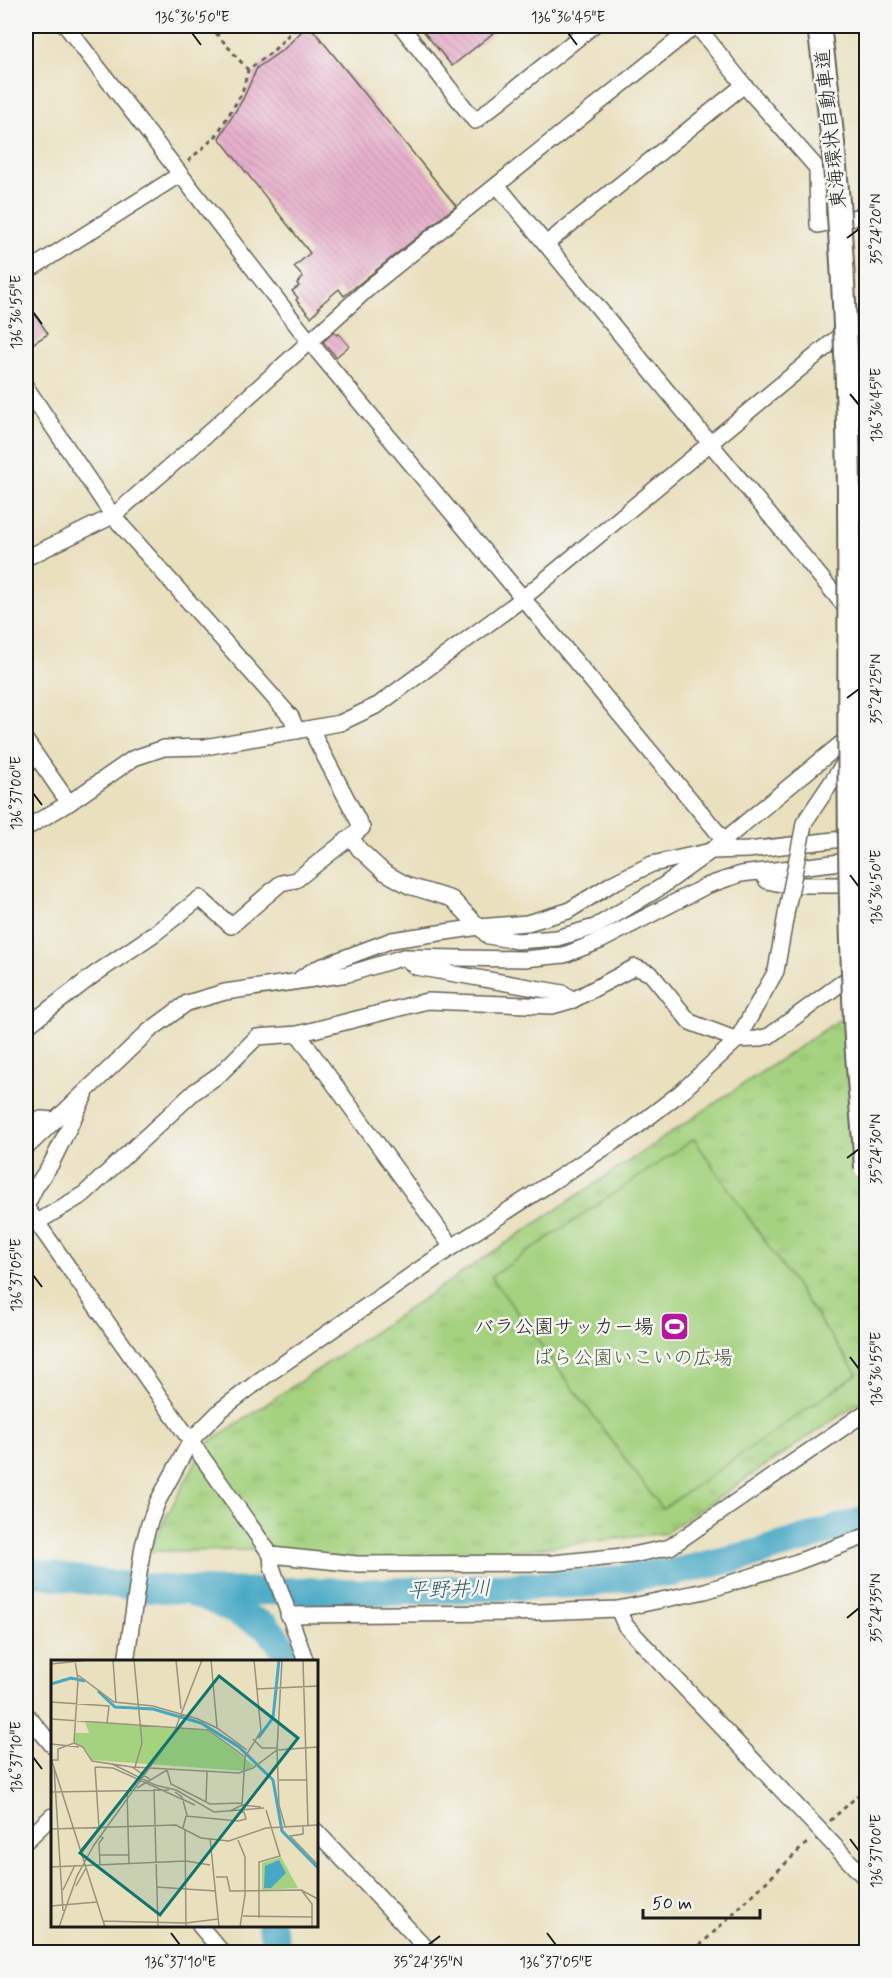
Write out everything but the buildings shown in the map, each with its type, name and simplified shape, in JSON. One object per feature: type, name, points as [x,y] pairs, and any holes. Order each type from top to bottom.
[{"type":"highway","name":"東海環状自動車道","points":[[819,26],[833,127],[844,284],[848,454],[850,876],[855,1021],[867,1168]]},
{"type":"street","points":[[66,26],[177,173],[309,341],[724,840]]},
{"type":"street","points":[[402,26],[475,121],[593,26]]},
{"type":"street","points":[[26,558],[113,516],[371,286],[696,26],[817,168],[818,225],[867,215]]},
{"type":"street","points":[[546,244],[744,85]]},
{"type":"street","points":[[26,273],[177,173]]},
{"type":"street","points":[[497,185],[867,632]]},
{"type":"street","points":[[26,828],[69,803],[134,758],[164,748],[205,747],[340,723],[378,705],[522,599],[867,314]]},
{"type":"street","points":[[26,387],[113,516],[291,717],[297,731]]},
{"type":"street","points":[[26,1148],[149,1031],[186,1003],[225,992],[348,974],[404,957],[524,959],[564,955],[598,934],[711,851],[867,723]]},
{"type":"street","points":[[26,1027],[200,898],[231,926],[281,883],[296,880],[362,828],[316,740],[313,728]]},
{"type":"street","points":[[126,1660],[143,1546],[158,1501],[191,1440],[220,1410],[452,1247],[632,1130],[680,1093],[737,1040],[776,971],[804,823],[867,730]]},
{"type":"street","points":[[26,741],[69,803]]},
{"type":"street","points":[[296,981],[315,969],[392,940],[479,927],[527,923],[568,911],[613,883],[652,864],[711,851],[759,848],[867,834]]},
{"type":"street","points":[[352,838],[359,849],[384,872],[409,886],[452,899],[488,936],[517,941],[598,934],[706,886],[741,874],[867,859]]},
{"type":"street","points":[[760,872],[767,881],[786,885],[867,885]]},
{"type":"street","points":[[404,957],[416,967],[563,993],[573,1000]]},
{"type":"street","points":[[36,1223],[84,1194],[194,1092],[220,1074],[257,1037],[298,1034],[427,1001],[552,1006],[573,1000],[635,967],[651,974],[690,1022],[737,1040],[757,1039],[769,1036],[867,965]]},
{"type":"street","points":[[298,1034],[452,1247]]},
{"type":"street","points":[[89,1087],[51,1164],[26,1207],[191,1440],[271,1561],[305,1660]]},
{"type":"street","points":[[26,1130],[41,1119],[54,1120]]},
{"type":"street","points":[[271,1561],[357,1564],[553,1563],[633,1555],[670,1547],[867,1412]]},
{"type":"street","points":[[288,1613],[513,1613],[618,1609],[705,1591],[797,1562],[867,1536]]},
{"type":"street","points":[[618,1609],[625,1625],[867,1879]]},
{"type":"street","points":[[26,1714],[51,1744]]},
{"type":"street","points":[[26,1841],[51,1817]]},
{"type":"street","points":[[318,1834],[430,1953]]},
{"type":"street","points":[[201,1927],[222,1953]]},
{"type":"path","points":[[210,26],[248,70]]},
{"type":"path","points":[[177,173],[216,136],[242,93],[248,70],[273,51],[297,26]]},
{"type":"path","points":[[693,1953],[867,1788]]},
{"type":"green space","name":"ばら公園いこいの広場","points":[[866,1002],[866,1398],[665,1533],[403,1564],[267,1550],[148,1551],[205,1445]]},
{"type":"green space","name":"バラ公園サッカー場","points":[[694,1139],[857,1374],[662,1509],[491,1277]]},
{"type":"waterway","name":"平野井川","points":[[26,1571],[121,1585],[202,1591],[362,1593],[591,1583],[671,1573],[753,1554],[866,1520]]},
{"type":"waterway","points":[[196,1594],[267,1627],[291,1660]]},
{"type":"waterway","points":[[271,1927],[278,1952]]},
{"type":"place","name":"バラ公園サッカー場","points":[[675,1326]]}]
